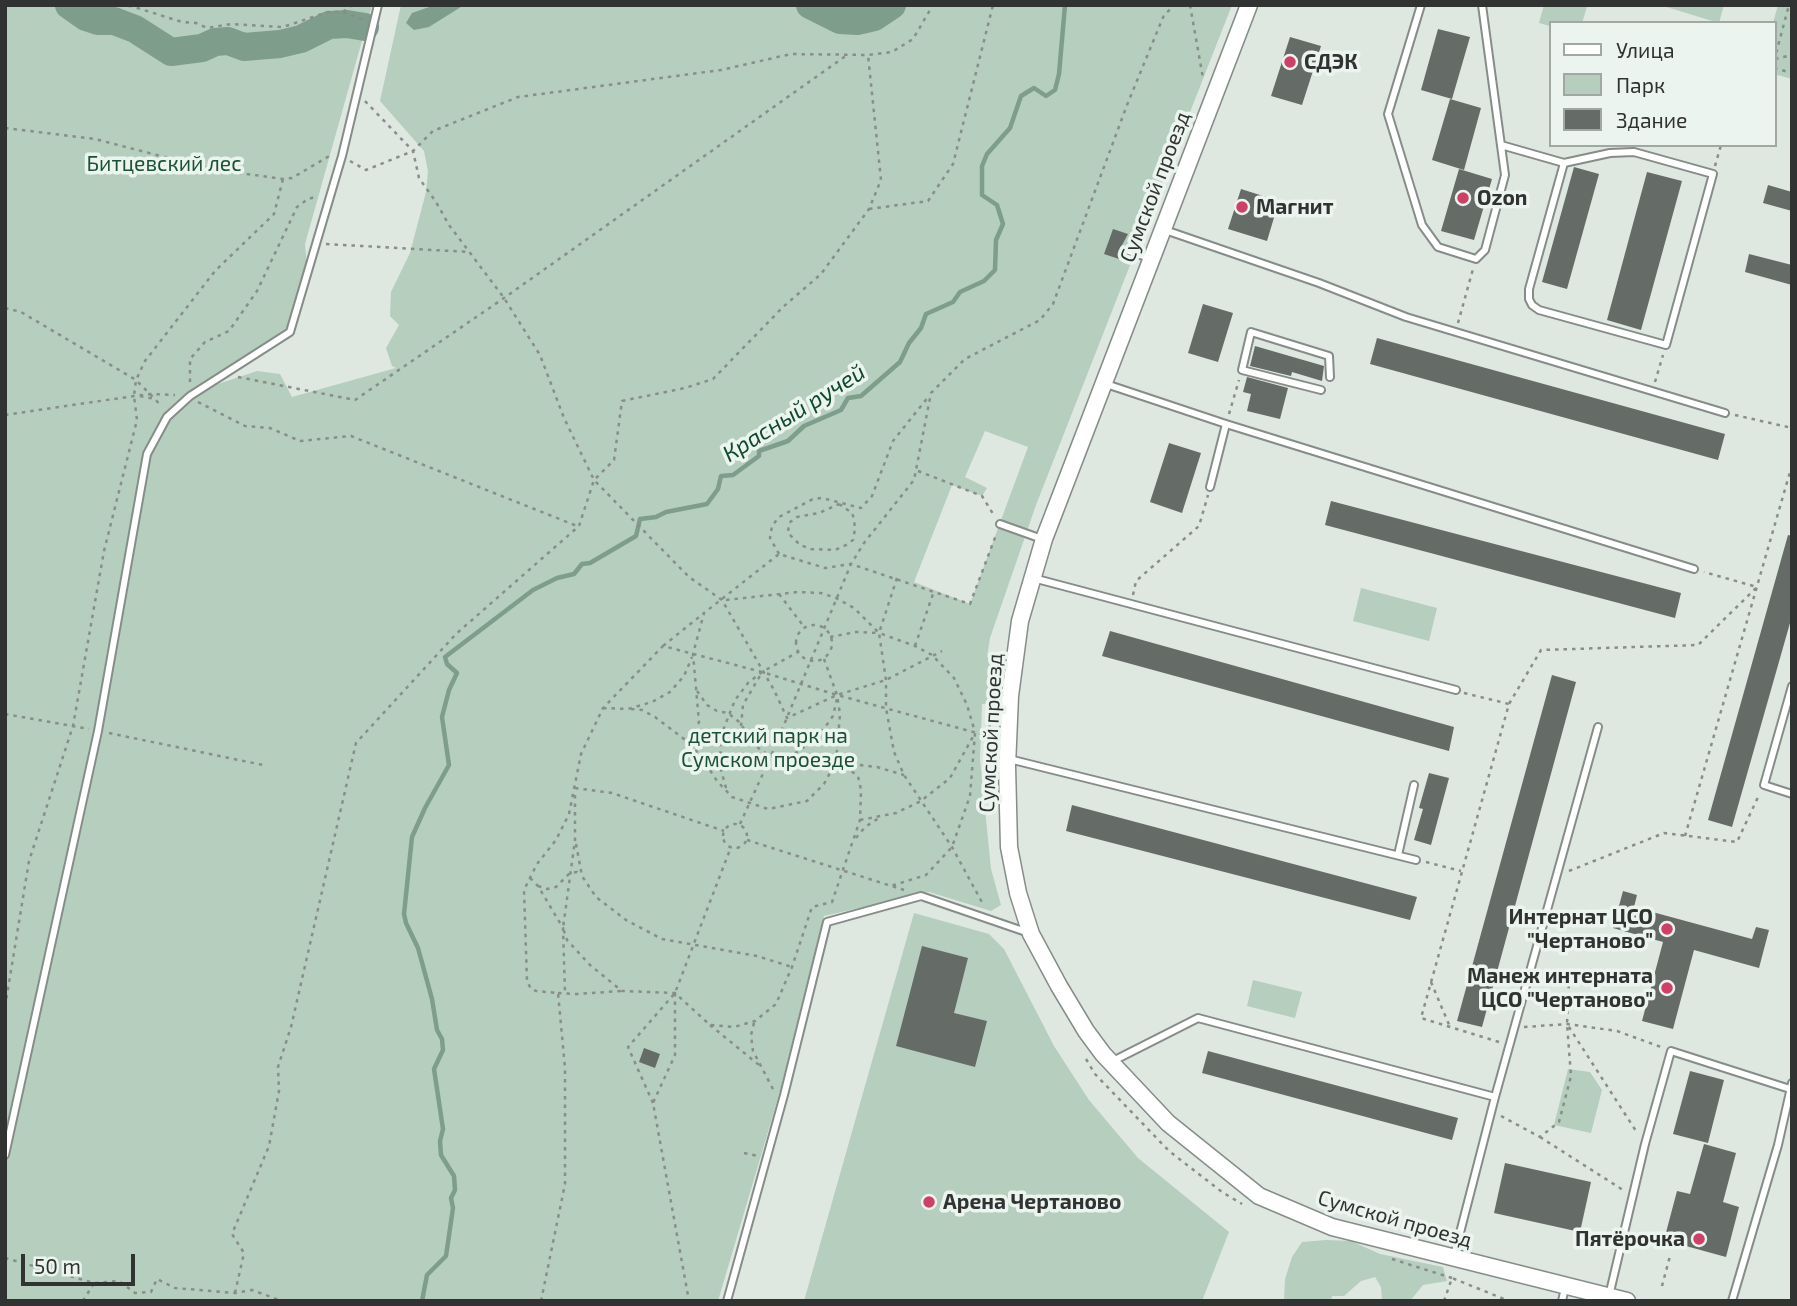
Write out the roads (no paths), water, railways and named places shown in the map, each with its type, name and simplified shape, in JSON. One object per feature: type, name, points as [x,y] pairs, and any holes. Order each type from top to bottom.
[{"type":"street","name":"Сумской проезд","points":[[1249,5],[1044,539],[1020,621],[1010,695],[1006,806],[1009,847],[1018,893],[1031,934],[1086,1031],[1168,1123],[1259,1196],[1332,1227],[1454,1258],[1564,1293],[1609,1296],[1627,1301]]},
{"type":"lane","points":[[5,1155],[98,731],[147,454],[167,417],[190,396],[290,332],[342,156],[378,5]]},
{"type":"lane","points":[[1421,5],[1388,114],[1422,225],[1438,247],[1476,259],[1485,250],[1505,175],[1482,5]]},
{"type":"lane","points":[[1501,145],[1564,163],[1610,153],[1634,152],[1713,174],[1666,345],[1539,310],[1532,305],[1529,289],[1564,163]]},
{"type":"lane","points":[[1162,229],[1319,283],[1406,317],[1725,413]]},
{"type":"lane","points":[[1126,250],[1151,258]]},
{"type":"lane","points":[[1321,390],[1242,370],[1251,332],[1329,356],[1329,377]]},
{"type":"lane","points":[[1104,383],[1226,424],[1694,569]]},
{"type":"lane","points":[[1210,487],[1226,424]]},
{"type":"lane","points":[[1000,524],[1044,539]]},
{"type":"lane","points":[[1032,578],[1456,691]]},
{"type":"lane","points":[[1792,686],[1764,785],[1792,794]]},
{"type":"lane","points":[[1454,1258],[1495,1097],[1559,875],[1598,727]]},
{"type":"lane","points":[[1007,758],[1416,860]]},
{"type":"lane","points":[[1398,855],[1414,785]]},
{"type":"lane","points":[[727,1301],[784,1095],[827,922],[921,896],[1031,934]]},
{"type":"lane","points":[[1111,1062],[1198,1018],[1495,1097]]},
{"type":"lane","points":[[1609,1296],[1645,1144],[1671,1051],[1791,1086],[1778,1145],[1732,1301]]},
{"type":"waterway","points":[[69,5],[86,17],[98,21],[114,21],[135,29],[171,52],[228,41],[244,47],[280,44],[301,39],[329,25],[365,27]]},
{"type":"waterway","points":[[810,5],[840,20],[857,21],[874,17],[892,5]]},
{"type":"waterway","name":"Красный ручей","points":[[422,1301],[427,1275],[446,1256],[453,1208],[451,1198],[455,1190],[454,1176],[441,1155],[443,1129],[434,1069],[443,1050],[442,1039],[437,1030],[432,999],[418,948],[404,914],[412,837],[449,765],[442,717],[457,673],[447,664],[445,657],[533,590],[557,578],[574,574],[582,564],[590,563],[636,536],[640,519],[707,504],[718,489],[721,476],[733,475],[759,456],[759,451],[788,441],[804,426],[841,410],[848,398],[861,396],[900,362],[909,343],[921,328],[926,314],[953,302],[960,292],[984,281],[995,270],[996,240],[1003,224],[997,205],[982,195],[982,166],[987,154],[1010,128],[1021,96],[1034,88],[1046,96],[1055,90],[1059,74],[1065,5]]},
{"type":"place","name":"СДЭК","points":[[1290,62]]},
{"type":"place","name":"Ozon","points":[[1463,198]]},
{"type":"place","name":"Магнит","points":[[1242,207]]},
{"type":"place","name":"Интернат ЦСО \"Чертаново\"","points":[[1667,929]]},
{"type":"place","name":"Манеж интерната ЦСО \"Чертаново\"","points":[[1667,988]]},
{"type":"place","name":"Арена Чертаново","points":[[929,1202]]},
{"type":"place","name":"Пятёрочка","points":[[1699,1239]]},
{"type":"park label","name":"Битцевский лес","points":[[164,164]]},
{"type":"park label","name":"детский парк на Сумском проезде","points":[[768,748]]}]
